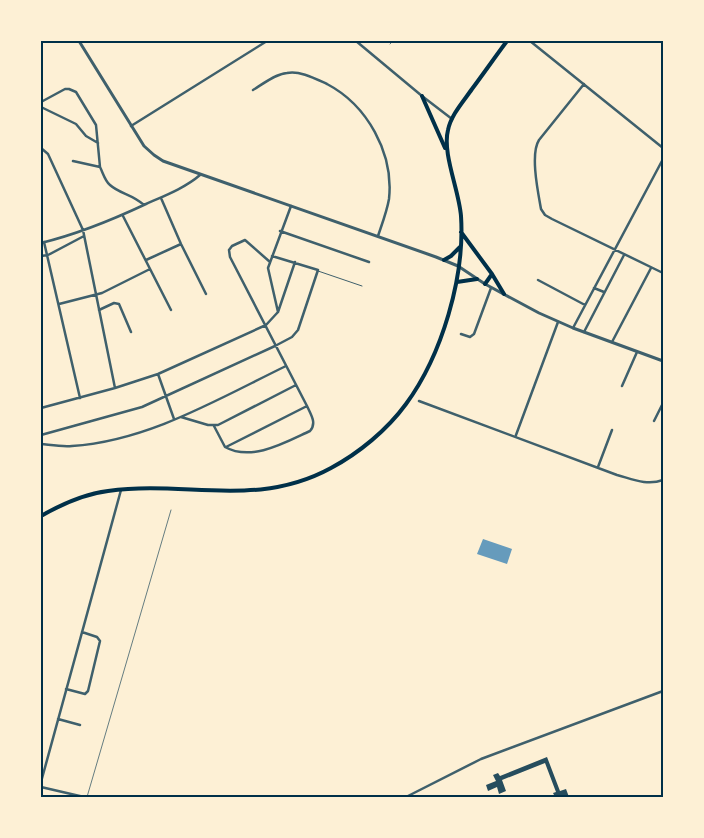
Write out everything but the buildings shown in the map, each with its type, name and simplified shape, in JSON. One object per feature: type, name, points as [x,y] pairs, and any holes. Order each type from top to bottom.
[{"type":"main road","points":[[447,152],[448,130],[452,119],[507,41]]},
{"type":"main road","points":[[41,516],[78,498],[99,492],[121,490],[263,490],[308,478],[330,468],[367,444],[384,429],[413,393],[434,351],[450,309],[457,282],[461,232],[459,197],[447,152],[422,96]]},
{"type":"main road","points":[[461,232],[492,274],[504,294]]},
{"type":"main road","points":[[444,260],[453,255],[460,246]]},
{"type":"main road","points":[[485,284],[492,274]]},
{"type":"main road","points":[[457,282],[477,279]]},
{"type":"street","points":[[79,41],[144,146],[158,159],[444,260],[458,266],[491,288],[558,322],[663,361]]},
{"type":"street","points":[[131,126],[268,41]]},
{"type":"street","points":[[357,41],[452,119]]},
{"type":"street","points":[[530,41],[663,148]]},
{"type":"street","points":[[253,90],[282,74],[296,72],[336,89],[359,110],[369,122],[380,143],[388,175],[389,199],[378,236]]},
{"type":"street","points":[[584,84],[536,145],[534,158],[541,209],[545,215],[663,273]]},
{"type":"street","points":[[41,102],[65,89],[74,90],[94,120],[97,129],[100,168],[105,179],[111,186],[133,196],[144,205]]},
{"type":"street","points":[[41,107],[76,124],[86,136],[98,143]]},
{"type":"street","points":[[41,148],[48,154],[83,230],[115,388]]},
{"type":"street","points":[[573,328],[663,159]]},
{"type":"street","points":[[73,161],[100,168]]},
{"type":"street","points":[[80,398],[48,255],[43,242],[123,216],[161,198],[192,181],[200,174]]},
{"type":"street","points":[[161,198],[206,294]]},
{"type":"street","points":[[278,312],[268,272],[280,231],[291,206]]},
{"type":"street","points":[[123,216],[171,310]]},
{"type":"street","points":[[280,231],[369,262]]},
{"type":"street","points":[[41,256],[48,255],[84,236]]},
{"type":"street","points":[[214,426],[225,447],[238,452],[248,452],[288,441],[313,427],[313,420],[307,406],[229,254],[232,246],[242,240],[248,242],[270,262]]},
{"type":"street","points":[[146,260],[181,244]]},
{"type":"street","points":[[584,332],[624,255]]},
{"type":"street","points":[[41,435],[137,409],[275,346],[294,335],[298,330],[318,270],[272,256]]},
{"type":"street","points":[[41,407],[80,398],[158,374],[266,325],[278,312],[294,262]]},
{"type":"street","points":[[59,304],[95,296],[150,268]]},
{"type":"street","points":[[612,343],[651,268]]},
{"type":"street","points":[[538,280],[585,304]]},
{"type":"street","points":[[461,334],[470,337],[477,330],[491,288]]},
{"type":"street","points":[[594,288],[604,292]]},
{"type":"street","points":[[99,310],[114,303],[120,304],[131,332]]},
{"type":"street","points":[[516,436],[558,322]]},
{"type":"street","points":[[622,386],[637,352]]},
{"type":"street","points":[[41,444],[70,446],[96,443],[140,432],[182,417],[286,366]]},
{"type":"street","points":[[158,374],[174,420]]},
{"type":"street","points":[[182,417],[214,426],[296,385]]},
{"type":"street","points":[[419,401],[617,475],[645,483],[663,480]]},
{"type":"street","points":[[654,421],[663,403]]},
{"type":"street","points":[[225,447],[307,406]]},
{"type":"street","points":[[598,467],[612,430]]},
{"type":"street","points":[[41,782],[121,490]]},
{"type":"street","points":[[66,689],[85,694],[88,691],[100,641],[96,637],[82,632]]},
{"type":"street","points":[[406,797],[481,759],[663,691]]},
{"type":"street","points":[[58,719],[80,725]]},
{"type":"street","points":[[41,786],[84,797]]},
{"type":"lane","points":[[318,270],[362,286]]},
{"type":"water","points":[[483,539],[512,549],[507,564],[477,554]]},
{"type":"railway","points":[[390,44],[393,41]]},
{"type":"railway","points":[[87,797],[171,510]]}]
